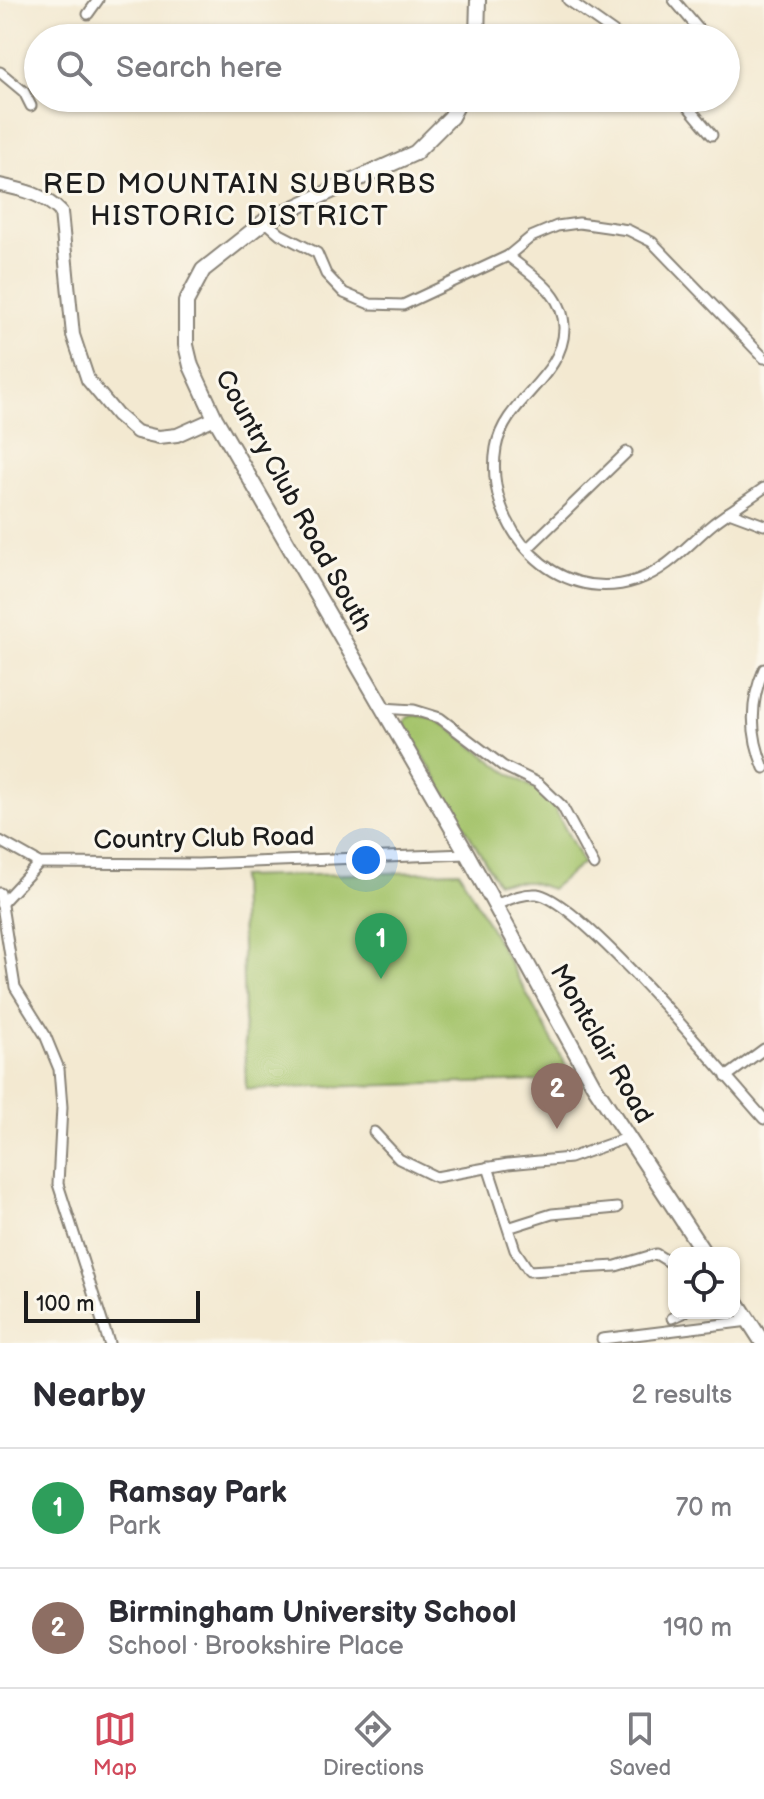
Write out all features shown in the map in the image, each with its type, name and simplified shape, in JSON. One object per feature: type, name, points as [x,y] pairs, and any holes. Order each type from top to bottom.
[{"type":"main road","points":[[477,24],[478,0]]},
{"type":"main road","name":"Country Club Road South","points":[[454,112],[415,153],[265,221],[203,270],[186,302],[186,345],[191,366],[215,418],[467,854]]},
{"type":"main road","name":"Montclair Road","points":[[467,854],[626,1138],[700,1247]]},
{"type":"main road","points":[[740,1307],[763,1343]]},
{"type":"street","points":[[88,14],[98,0]]},
{"type":"street","points":[[568,0],[602,24]]},
{"type":"street","points":[[674,0],[694,24]]},
{"type":"street","points":[[0,72],[24,92]]},
{"type":"street","points":[[693,112],[712,135]]},
{"type":"street","points":[[0,185],[48,199],[61,212],[73,335],[88,380],[117,415],[137,432],[159,437],[177,435],[215,418]]},
{"type":"street","points":[[265,221],[280,234],[317,253],[326,274],[344,293],[370,304],[403,305],[508,256],[531,237],[557,226],[579,223],[628,230],[652,242],[764,358]]},
{"type":"street","points":[[508,256],[551,290],[562,312],[564,331],[556,361],[514,408],[496,445],[495,482],[499,504],[509,528],[541,563],[569,578],[597,584],[635,581],[671,562],[729,512],[764,488]]},
{"type":"street","points":[[527,549],[627,452]]},
{"type":"street","points":[[729,512],[764,525]]},
{"type":"street","points":[[764,669],[752,713],[754,741],[764,768]]},
{"type":"street","points":[[382,708],[414,710],[440,718],[464,733],[503,766],[538,783],[562,806],[594,865]]},
{"type":"street","name":"Country Club Road","points":[[0,841],[39,863],[198,864],[467,854]]},
{"type":"street","points":[[1,904],[39,863]]},
{"type":"street","points":[[0,893],[15,987],[45,1035],[59,1069],[62,1107],[58,1184],[109,1343]]},
{"type":"street","points":[[495,905],[522,895],[537,894],[556,901],[591,928],[764,1119]]},
{"type":"street","points":[[726,1077],[764,1049]]},
{"type":"street","points":[[374,1132],[399,1159],[436,1177],[488,1167],[570,1158],[626,1138]]},
{"type":"street","points":[[488,1167],[499,1206],[511,1227],[515,1250],[529,1271],[616,1266],[656,1254],[668,1261]]},
{"type":"street","points":[[511,1227],[552,1214],[617,1208]]},
{"type":"street","points":[[602,1339],[749,1321]]},
{"type":"green space","points":[[414,715],[430,717],[447,726],[504,770],[549,798],[583,863],[551,889],[530,882],[497,882],[404,723]]},
{"type":"green space","points":[[459,871],[574,1080],[246,1089],[240,877]]},
{"type":"place","name":"Ramsay Park","points":[[381,979]]},
{"type":"place","name":"Birmingham University School","points":[[557,1129]]},
{"type":"district","name":"RED MOUNTAIN SUBURBS HISTORIC DISTRICT","points":[[240,200]]}]
